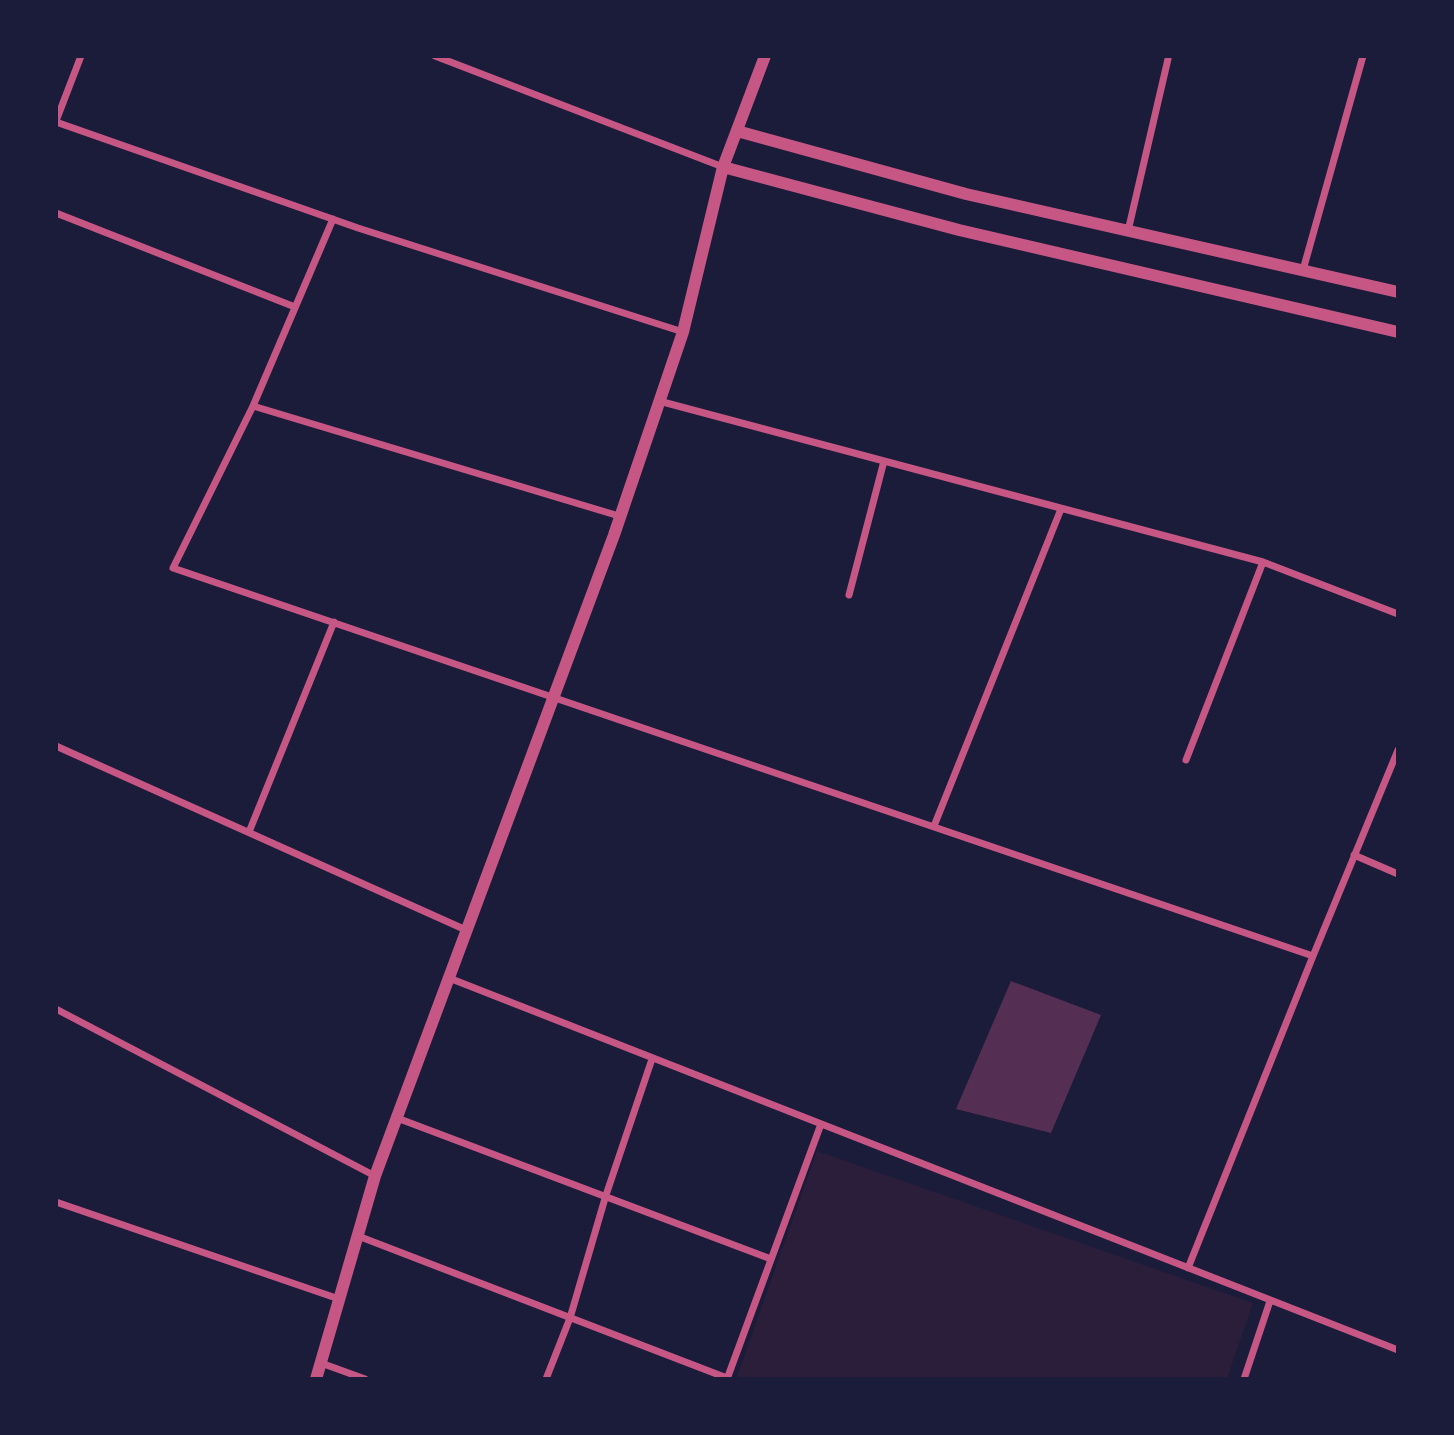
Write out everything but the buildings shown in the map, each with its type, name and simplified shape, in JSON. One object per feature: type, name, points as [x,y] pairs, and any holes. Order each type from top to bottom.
[{"type":"street","points":[[81,56],[56,122],[333,219],[683,332]]},
{"type":"street","points":[[435,56],[723,167],[959,230],[1398,332]]},
{"type":"street","points":[[316,1379],[375,1176],[554,695],[683,332],[723,167],[765,56]]},
{"type":"street","points":[[1303,270],[1363,56]]},
{"type":"street","points":[[1128,231],[1168,59]]},
{"type":"street","points":[[56,92],[65,96]]},
{"type":"street","points":[[737,131],[966,194],[1398,292]]},
{"type":"street","points":[[56,213],[295,307]]},
{"type":"street","points":[[333,219],[253,406],[173,568],[554,695],[1313,956]]},
{"type":"street","points":[[659,401],[1263,562],[1398,614]]},
{"type":"street","points":[[253,406],[619,516]]},
{"type":"street","points":[[849,595],[884,461]]},
{"type":"street","points":[[934,825],[1061,509]]},
{"type":"street","points":[[1186,760],[1263,562]]},
{"type":"street","points":[[249,832],[334,622]]},
{"type":"street","points":[[56,746],[466,930]]},
{"type":"street","points":[[1188,1268],[1398,750]]},
{"type":"street","points":[[1354,855],[1398,874]]},
{"type":"street","points":[[449,978],[1398,1350]]},
{"type":"street","points":[[56,1009],[375,1176]]},
{"type":"street","points":[[547,1379],[570,1318],[606,1195],[652,1059]]},
{"type":"street","points":[[397,1118],[771,1259]]},
{"type":"street","points":[[358,1236],[727,1379],[821,1125]]},
{"type":"street","points":[[56,1202],[339,1299]]},
{"type":"street","points":[[1244,1379],[1270,1301]]},
{"type":"street","points":[[321,1363],[365,1379]]},
{"type":"shaded area","points":[[817,1151],[1253,1303],[1227,1379],[736,1379]]}]
